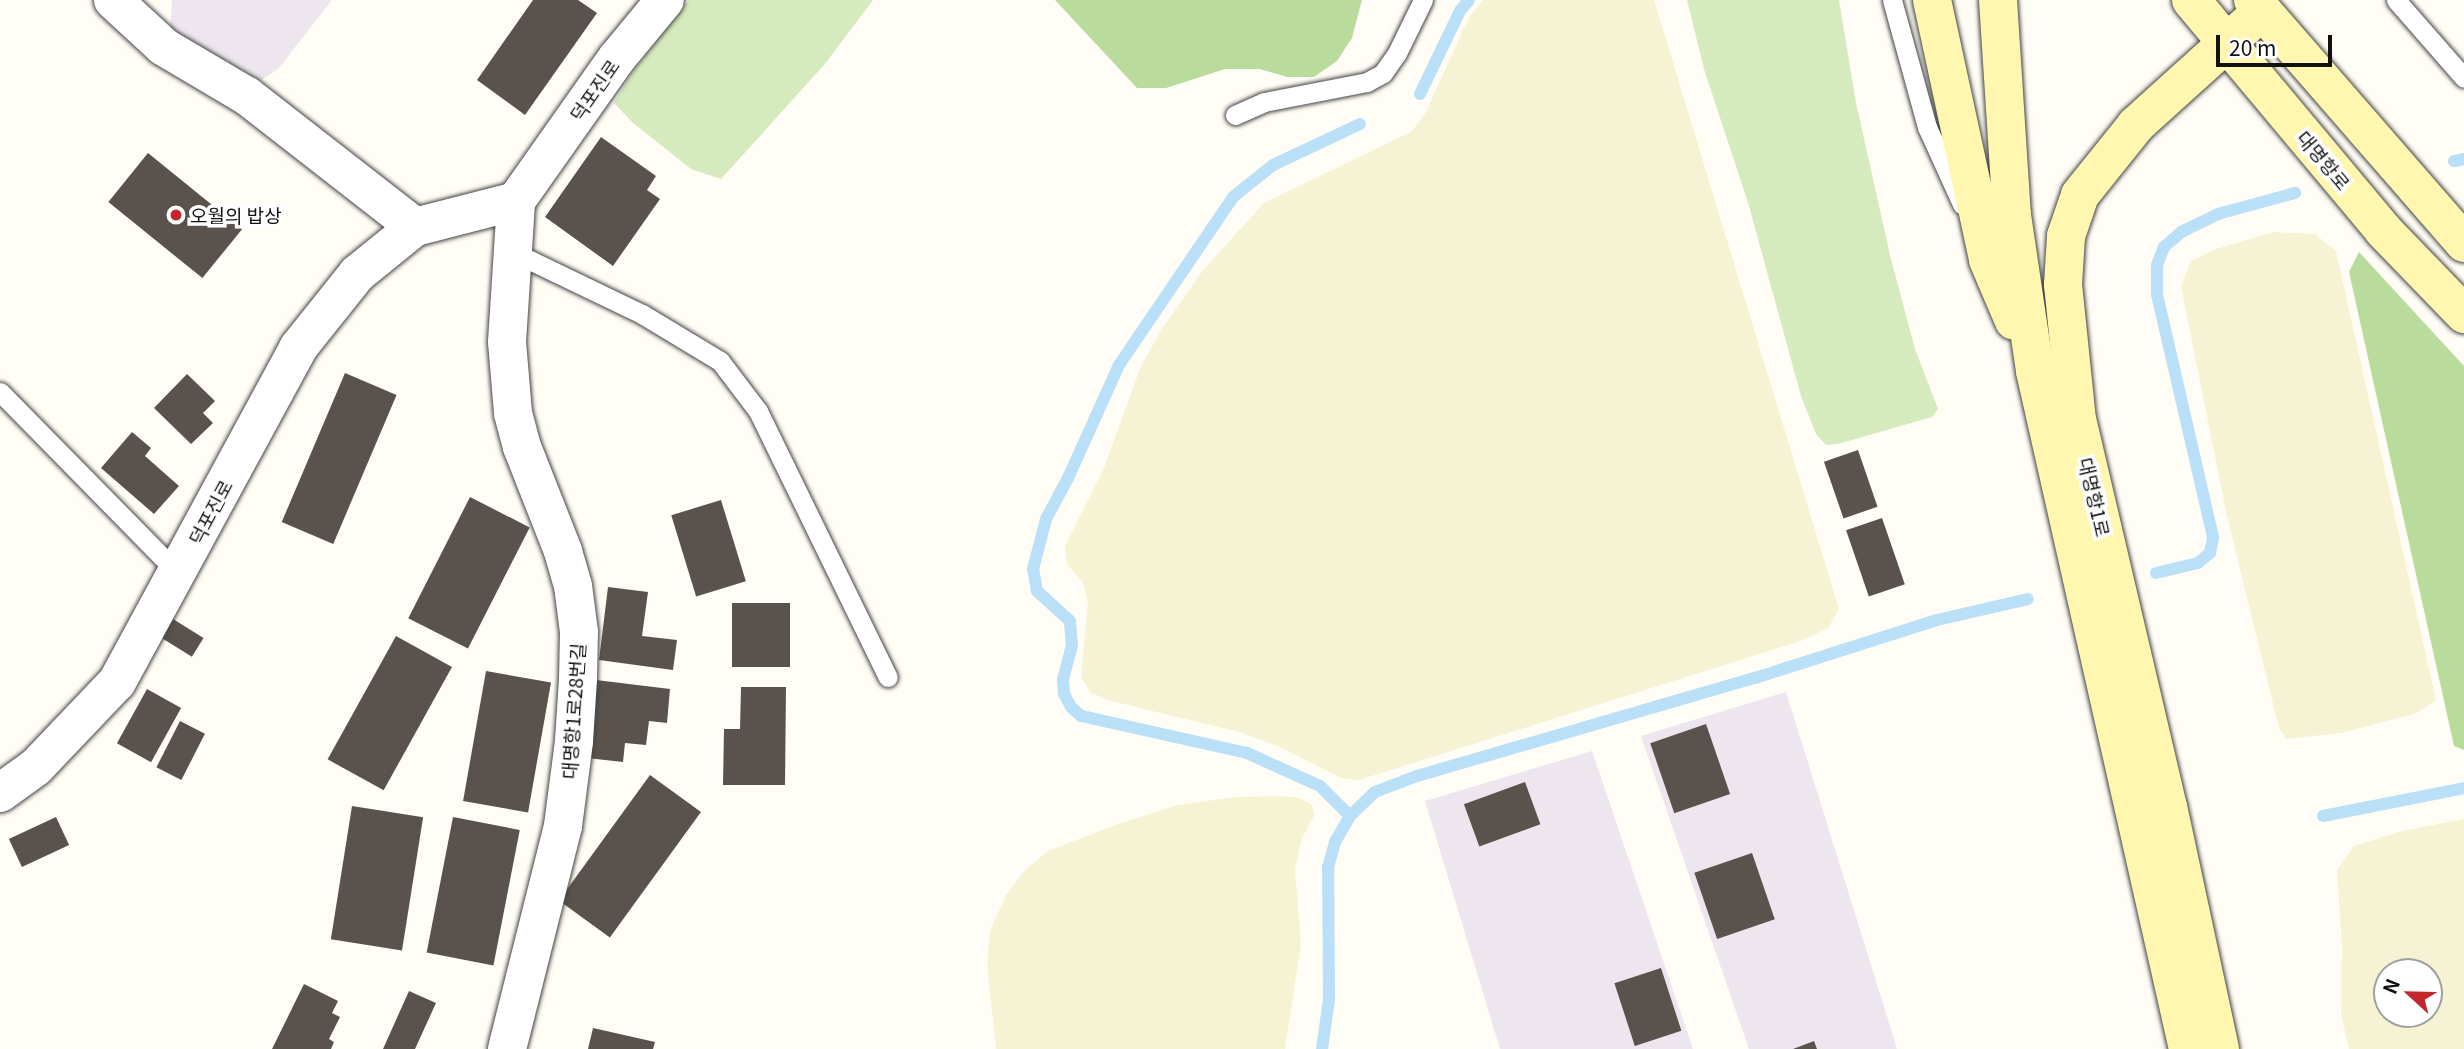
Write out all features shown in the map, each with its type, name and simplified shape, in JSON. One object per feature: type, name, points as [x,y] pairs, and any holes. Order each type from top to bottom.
[{"type":"street","points":[[113,0],[164,47],[247,96],[415,227]]},
{"type":"street","name":"덕포진로","points":[[0,793],[36,767],[117,682],[298,348],[357,274],[415,227],[516,201],[617,58],[665,0]]},
{"type":"street","points":[[1932,0],[1988,260],[2035,371]]},
{"type":"street","name":"대명항1로","points":[[1998,0],[2012,215],[2035,371],[2188,1049]]},
{"type":"street","name":"대명항로","points":[[2191,0],[2383,230],[2464,314]]},
{"type":"street","points":[[2257,6],[2464,243]]},
{"type":"street","name":"대명항1로","points":[[2220,1049],[2168,807],[2077,420],[2063,285],[2066,236],[2080,195],[2136,125],[2226,44],[2257,6]]},
{"type":"street","name":"대명항1로28번길","points":[[507,1049],[563,827],[574,741],[579,644],[570,574],[522,447],[513,414],[507,342],[516,201]]},
{"type":"lane","points":[[1235,115],[1264,102],[1367,82],[1383,73],[1397,52],[1423,0]]},
{"type":"lane","points":[[1892,0],[1927,127],[1988,260]]},
{"type":"lane","points":[[2396,0],[2464,78]]},
{"type":"lane","points":[[511,251],[642,314],[720,361],[758,411],[888,677]]},
{"type":"lane","points":[[0,392],[177,572]]},
{"type":"shaded area","points":[[172,0],[332,0],[278,69],[256,83],[170,32]]},
{"type":"shaded area","points":[[1483,0],[1654,0],[1839,609],[1828,628],[1801,641],[1359,780],[1341,778],[1280,747],[1240,732],[1111,701],[1090,692],[1081,677],[1088,602],[1083,583],[1067,564],[1065,546],[1104,468],[1141,366],[1162,329],[1203,270],[1264,203],[1411,132],[1425,114],[1469,17]]},
{"type":"shaded area","points":[[2275,232],[2315,234],[2336,251],[2436,700],[2417,713],[2341,733],[2286,739],[2279,728],[2227,516],[2181,286],[2191,261],[2216,249]]},
{"type":"shaded area","points":[[1786,692],[1897,1049],[1749,1049],[1641,736]]},
{"type":"shaded area","points":[[1592,751],[1693,1049],[1500,1049],[1425,801]]},
{"type":"shaded area","points":[[1236,797],[1299,798],[1311,804],[1315,814],[1302,838],[1295,869],[1301,944],[1285,1049],[996,1049],[987,965],[990,931],[1006,895],[1025,870],[1048,851],[1118,824],[1178,805]]},
{"type":"shaded area","points":[[2464,819],[2464,1049],[2349,1049],[2341,1014],[2342,948],[2337,870],[2354,846],[2402,831]]},
{"type":"green space","points":[[689,0],[873,0],[824,65],[721,179],[691,169],[632,122],[614,103],[632,73]]},
{"type":"green space","points":[[1055,0],[1362,0],[1352,38],[1337,61],[1314,77],[1287,77],[1260,69],[1225,69],[1166,88],[1137,88]]},
{"type":"green space","points":[[1687,0],[1839,0],[1856,103],[1890,255],[1915,349],[1938,409],[1932,417],[1838,444],[1826,445],[1816,434],[1801,396],[1749,206],[1704,69]]},
{"type":"green space","points":[[2359,252],[2464,366],[2464,750],[2454,746],[2349,272]]},
{"type":"building","points":[[533,0],[578,0],[597,13],[525,115],[477,80]]},
{"type":"building","points":[[601,137],[656,176],[647,190],[660,199],[613,266],[545,217]]},
{"type":"building","name":"오월의 밥상","points":[[148,153],[242,229],[202,278],[108,202]]},
{"type":"building","points":[[345,373],[397,395],[333,544],[282,522]]},
{"type":"building","points":[[187,374],[215,401],[203,413],[213,423],[191,444],[154,408]]},
{"type":"building","points":[[132,432],[151,448],[145,456],[179,486],[154,514],[101,468]]},
{"type":"building","points":[[1858,450],[1878,507],[1843,518],[1824,462]]},
{"type":"building","points":[[470,497],[530,527],[468,649],[408,618]]},
{"type":"building","points":[[721,500],[746,581],[696,596],[671,515]]},
{"type":"building","points":[[1882,518],[1905,584],[1869,597],[1846,530]]},
{"type":"building","points":[[608,587],[648,592],[642,636],[677,640],[673,670],[599,660]]},
{"type":"building","points":[[732,603],[790,603],[790,667],[732,667]]},
{"type":"building","points":[[173,619],[204,638],[192,657],[161,638]]},
{"type":"building","points":[[396,636],[452,667],[384,790],[328,759]]},
{"type":"building","points":[[486,671],[551,682],[528,812],[463,801]]},
{"type":"building","points":[[596,680],[670,689],[667,723],[649,721],[646,745],[625,743],[623,762],[587,758]]},
{"type":"building","points":[[741,687],[786,687],[785,785],[723,785],[724,729],[740,729]]},
{"type":"building","points":[[147,689],[181,708],[151,762],[117,743]]},
{"type":"building","points":[[180,721],[205,734],[181,780],[156,767]]},
{"type":"building","points":[[1706,724],[1730,794],[1674,813],[1650,743]]},
{"type":"building","points":[[650,775],[701,812],[610,937],[559,900]]},
{"type":"building","points":[[1525,782],[1540,824],[1479,847],[1464,804]]},
{"type":"building","points":[[352,806],[423,817],[402,951],[331,939]]},
{"type":"building","points":[[56,817],[69,845],[22,867],[9,839]]},
{"type":"building","points":[[453,817],[520,830],[493,965],[427,952]]},
{"type":"building","points":[[1752,853],[1775,919],[1717,939],[1694,873]]},
{"type":"building","points":[[1661,968],[1681,1031],[1635,1046],[1614,983]]},
{"type":"building","points":[[304,984],[338,1001],[332,1013],[340,1017],[329,1039],[334,1042],[331,1049],[272,1049]]},
{"type":"building","points":[[409,991],[436,1003],[415,1049],[383,1049]]},
{"type":"building","points":[[593,1028],[655,1042],[653,1049],[588,1049]]},
{"type":"building","points":[[1814,1041],[1817,1049],[1793,1049]]},
{"type":"waterway","points":[[1420,94],[1460,11],[1469,0]]},
{"type":"waterway","points":[[1350,816],[1320,786],[1247,753],[1081,716],[1071,707],[1064,694],[1063,679],[1072,646],[1070,621],[1037,591],[1033,569],[1046,519],[1068,478],[1119,365],[1233,197],[1273,165],[1360,124]]},
{"type":"waterway","points":[[2454,161],[2464,159]]},
{"type":"waterway","points":[[2156,573],[2198,563],[2210,553],[2213,537],[2157,295],[2157,265],[2164,247],[2181,232],[2218,214],[2295,193]]},
{"type":"waterway","points":[[1322,1049],[1329,999],[1328,867],[1335,842],[1350,816],[1375,792],[1417,776],[1755,678],[1937,620],[2028,599]]},
{"type":"waterway","points":[[2323,816],[2464,788]]},
{"type":"place","name":"오월의 밥상","points":[[176,215]]}]
